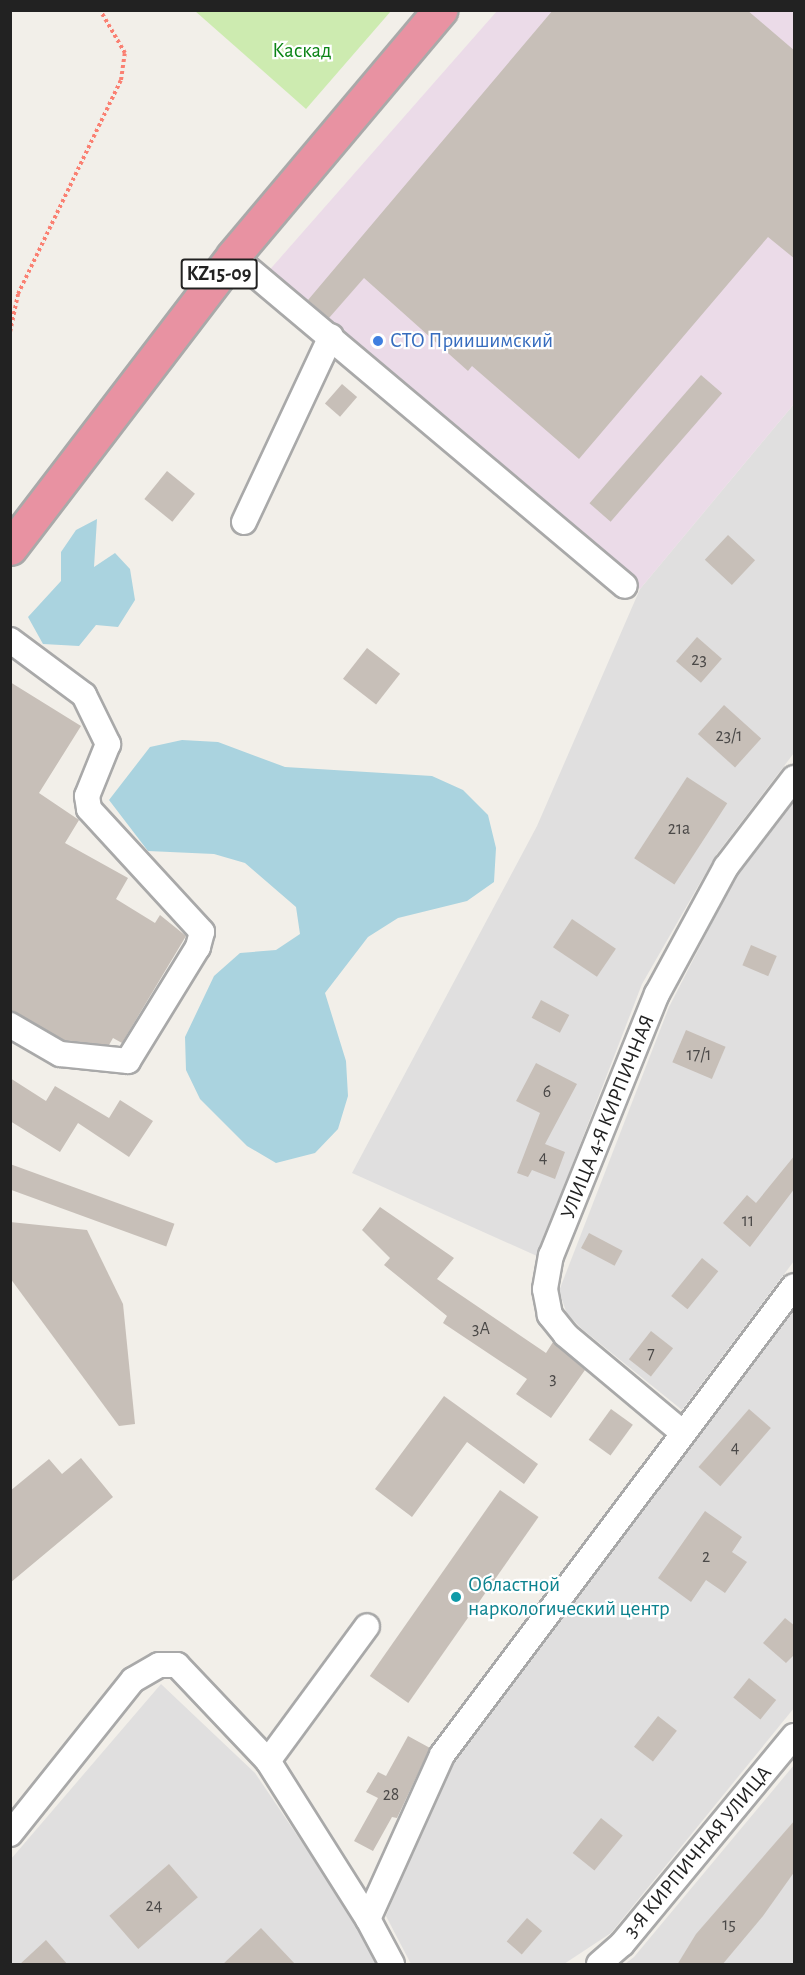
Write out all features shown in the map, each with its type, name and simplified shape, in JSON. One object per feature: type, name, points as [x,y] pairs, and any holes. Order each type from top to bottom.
[{"type":"highway","name":"KZ15-09","points":[[10,548],[233,256],[440,10]]},
{"type":"street","points":[[233,256],[331,336],[625,586]]},
{"type":"street","points":[[244,522],[331,336]]},
{"type":"street","points":[[10,640],[84,695],[108,744],[87,796],[90,809],[194,919],[202,940],[129,1061],[60,1054],[10,1025]]},
{"type":"street","name":"УЛИЦА 4-Я КИРПИЧНАЯ","points":[[683,1433],[566,1335],[550,1315],[544,1289],[551,1256],[657,994],[726,867],[795,778]]},
{"type":"street","points":[[368,1919],[442,1755],[795,1286]]},
{"type":"street","points":[[268,1761],[367,1626]]},
{"type":"street","points":[[10,1834],[134,1680],[159,1665],[188,1670],[268,1761],[368,1919],[392,1965]]},
{"type":"street","name":"3-Я КИРПИЧНАЯ УЛИЦА","points":[[599,1965],[622,1944],[795,1736]]},
{"type":"path","points":[[10,332],[18,294],[121,80],[125,53],[100,10]]},
{"type":"shaded area","points":[[497,11],[794,11],[794,404],[640,589],[266,274]]},
{"type":"shaded area","points":[[794,404],[794,753],[716,855],[642,984],[537,1256],[352,1173],[537,826],[640,589]]},
{"type":"shaded area","points":[[794,800],[794,1261],[682,1410],[582,1329],[567,1314],[559,1291],[669,1007],[737,874]]},
{"type":"shaded area","points":[[794,1305],[794,1708],[611,1933],[564,1964],[411,1964],[386,1916],[446,1769]]},
{"type":"shaded area","points":[[161,1684],[255,1773],[358,1925],[378,1964],[11,1964],[11,1859]]},
{"type":"shaded area","points":[[794,1765],[794,1964],[625,1964],[634,1957]]},
{"type":"green space","name":"Каскад","points":[[195,11],[391,11],[306,109]]},
{"type":"water","points":[[97,519],[94,567],[115,553],[130,569],[135,600],[118,627],[96,625],[79,646],[43,644],[28,617],[61,581],[61,552],[76,530]]},
{"type":"water","points":[[182,740],[218,742],[285,767],[432,776],[463,790],[488,815],[496,848],[494,882],[467,901],[398,918],[368,937],[325,993],[346,1061],[348,1096],[338,1129],[315,1153],[276,1163],[247,1146],[200,1099],[186,1070],[185,1037],[214,976],[240,953],[276,950],[300,934],[296,907],[245,863],[214,854],[148,851],[109,800],[150,747]]},
{"type":"building","points":[[553,10],[747,10],[795,51],[795,259],[768,237],[579,459],[472,366],[468,371],[364,278],[329,318],[308,300]]},
{"type":"building","points":[[701,375],[722,393],[611,522],[589,503]]},
{"type":"building","points":[[342,384],[357,397],[340,417],[325,404]]},
{"type":"building","points":[[167,471],[195,494],[172,522],[144,499]]},
{"type":"building","points":[[728,535],[755,560],[732,585],[705,560]]},
{"type":"building","points":[[697,637],[722,659],[701,683],[676,661]]},
{"type":"building","points":[[367,648],[400,674],[376,705],[343,679]]},
{"type":"building","points":[[10,682],[81,726],[39,793],[79,820],[65,843],[128,878],[116,899],[155,923],[160,915],[186,936],[122,1043],[113,1038],[109,1045],[64,1040],[10,1011]]},
{"type":"building","points":[[724,705],[761,738],[735,767],[698,734]]},
{"type":"building","points":[[687,777],[727,803],[674,884],[634,858]]},
{"type":"building","points":[[572,919],[616,949],[597,977],[553,947]]},
{"type":"building","points":[[751,945],[777,956],[768,976],[742,965]]},
{"type":"building","points":[[541,1000],[569,1015],[560,1033],[532,1018]]},
{"type":"building","points":[[686,1030],[726,1047],[712,1079],[672,1062]]},
{"type":"building","points":[[536,1063],[577,1084],[545,1144],[565,1152],[555,1179],[532,1170],[528,1177],[517,1173],[540,1113],[516,1101]]},
{"type":"building","points":[[10,1078],[46,1101],[55,1086],[109,1118],[120,1100],[153,1121],[129,1157],[78,1123],[60,1152],[10,1121]]},
{"type":"building","points":[[795,1155],[795,1188],[750,1247],[723,1223],[747,1195],[756,1203]]},
{"type":"building","points":[[10,1164],[174,1224],[166,1246],[10,1190]]},
{"type":"building","points":[[380,1207],[454,1258],[437,1279],[546,1353],[553,1342],[585,1370],[551,1418],[516,1394],[527,1379],[443,1323],[447,1316],[384,1265],[390,1258],[362,1230]]},
{"type":"building","points":[[10,1222],[87,1230],[123,1304],[135,1424],[119,1426],[10,1278]]},
{"type":"building","points":[[589,1233],[623,1251],[615,1266],[581,1248]]},
{"type":"building","points":[[702,1258],[718,1271],[687,1309],[671,1296]]},
{"type":"building","points":[[651,1331],[673,1348],[651,1377],[629,1359]]},
{"type":"building","points":[[444,1396],[538,1464],[524,1484],[467,1442],[412,1517],[375,1489]]},
{"type":"building","points":[[611,1409],[633,1425],[611,1456],[589,1440]]},
{"type":"building","points":[[749,1409],[771,1428],[720,1486],[698,1467]]},
{"type":"building","points":[[81,1458],[113,1497],[10,1583],[10,1491],[49,1459],[62,1474]]},
{"type":"building","name":"Областной наркологический центр","points":[[500,1490],[539,1517],[408,1703],[370,1676]]},
{"type":"building","points":[[705,1511],[742,1537],[732,1552],[747,1562],[725,1593],[706,1580],[691,1602],[658,1578]]},
{"type":"building","points":[[785,1618],[795,1626],[795,1654],[786,1663],[763,1643]]},
{"type":"building","points":[[749,1678],[776,1700],[760,1719],[733,1697]]},
{"type":"building","points":[[658,1716],[677,1731],[653,1762],[634,1747]]},
{"type":"building","points":[[408,1736],[430,1748],[397,1818],[392,1817],[373,1851],[354,1841],[378,1798],[366,1792],[378,1772],[386,1776]]},
{"type":"building","points":[[601,1818],[623,1836],[594,1871],[573,1853]]},
{"type":"building","points":[[795,1820],[795,1871],[763,1916],[722,1965],[677,1965],[696,1934]]},
{"type":"building","points":[[169,1864],[198,1897],[138,1949],[109,1916]]},
{"type":"building","points":[[527,1918],[542,1931],[522,1955],[507,1941]]},
{"type":"building","points":[[261,1928],[296,1965],[222,1965]]},
{"type":"building","points":[[46,1940],[68,1965],[19,1965]]},
{"type":"place","name":"СТО Приишимский","points":[[378,341]]},
{"type":"place","name":"Областной наркологический центр","points":[[456,1597]]}]
